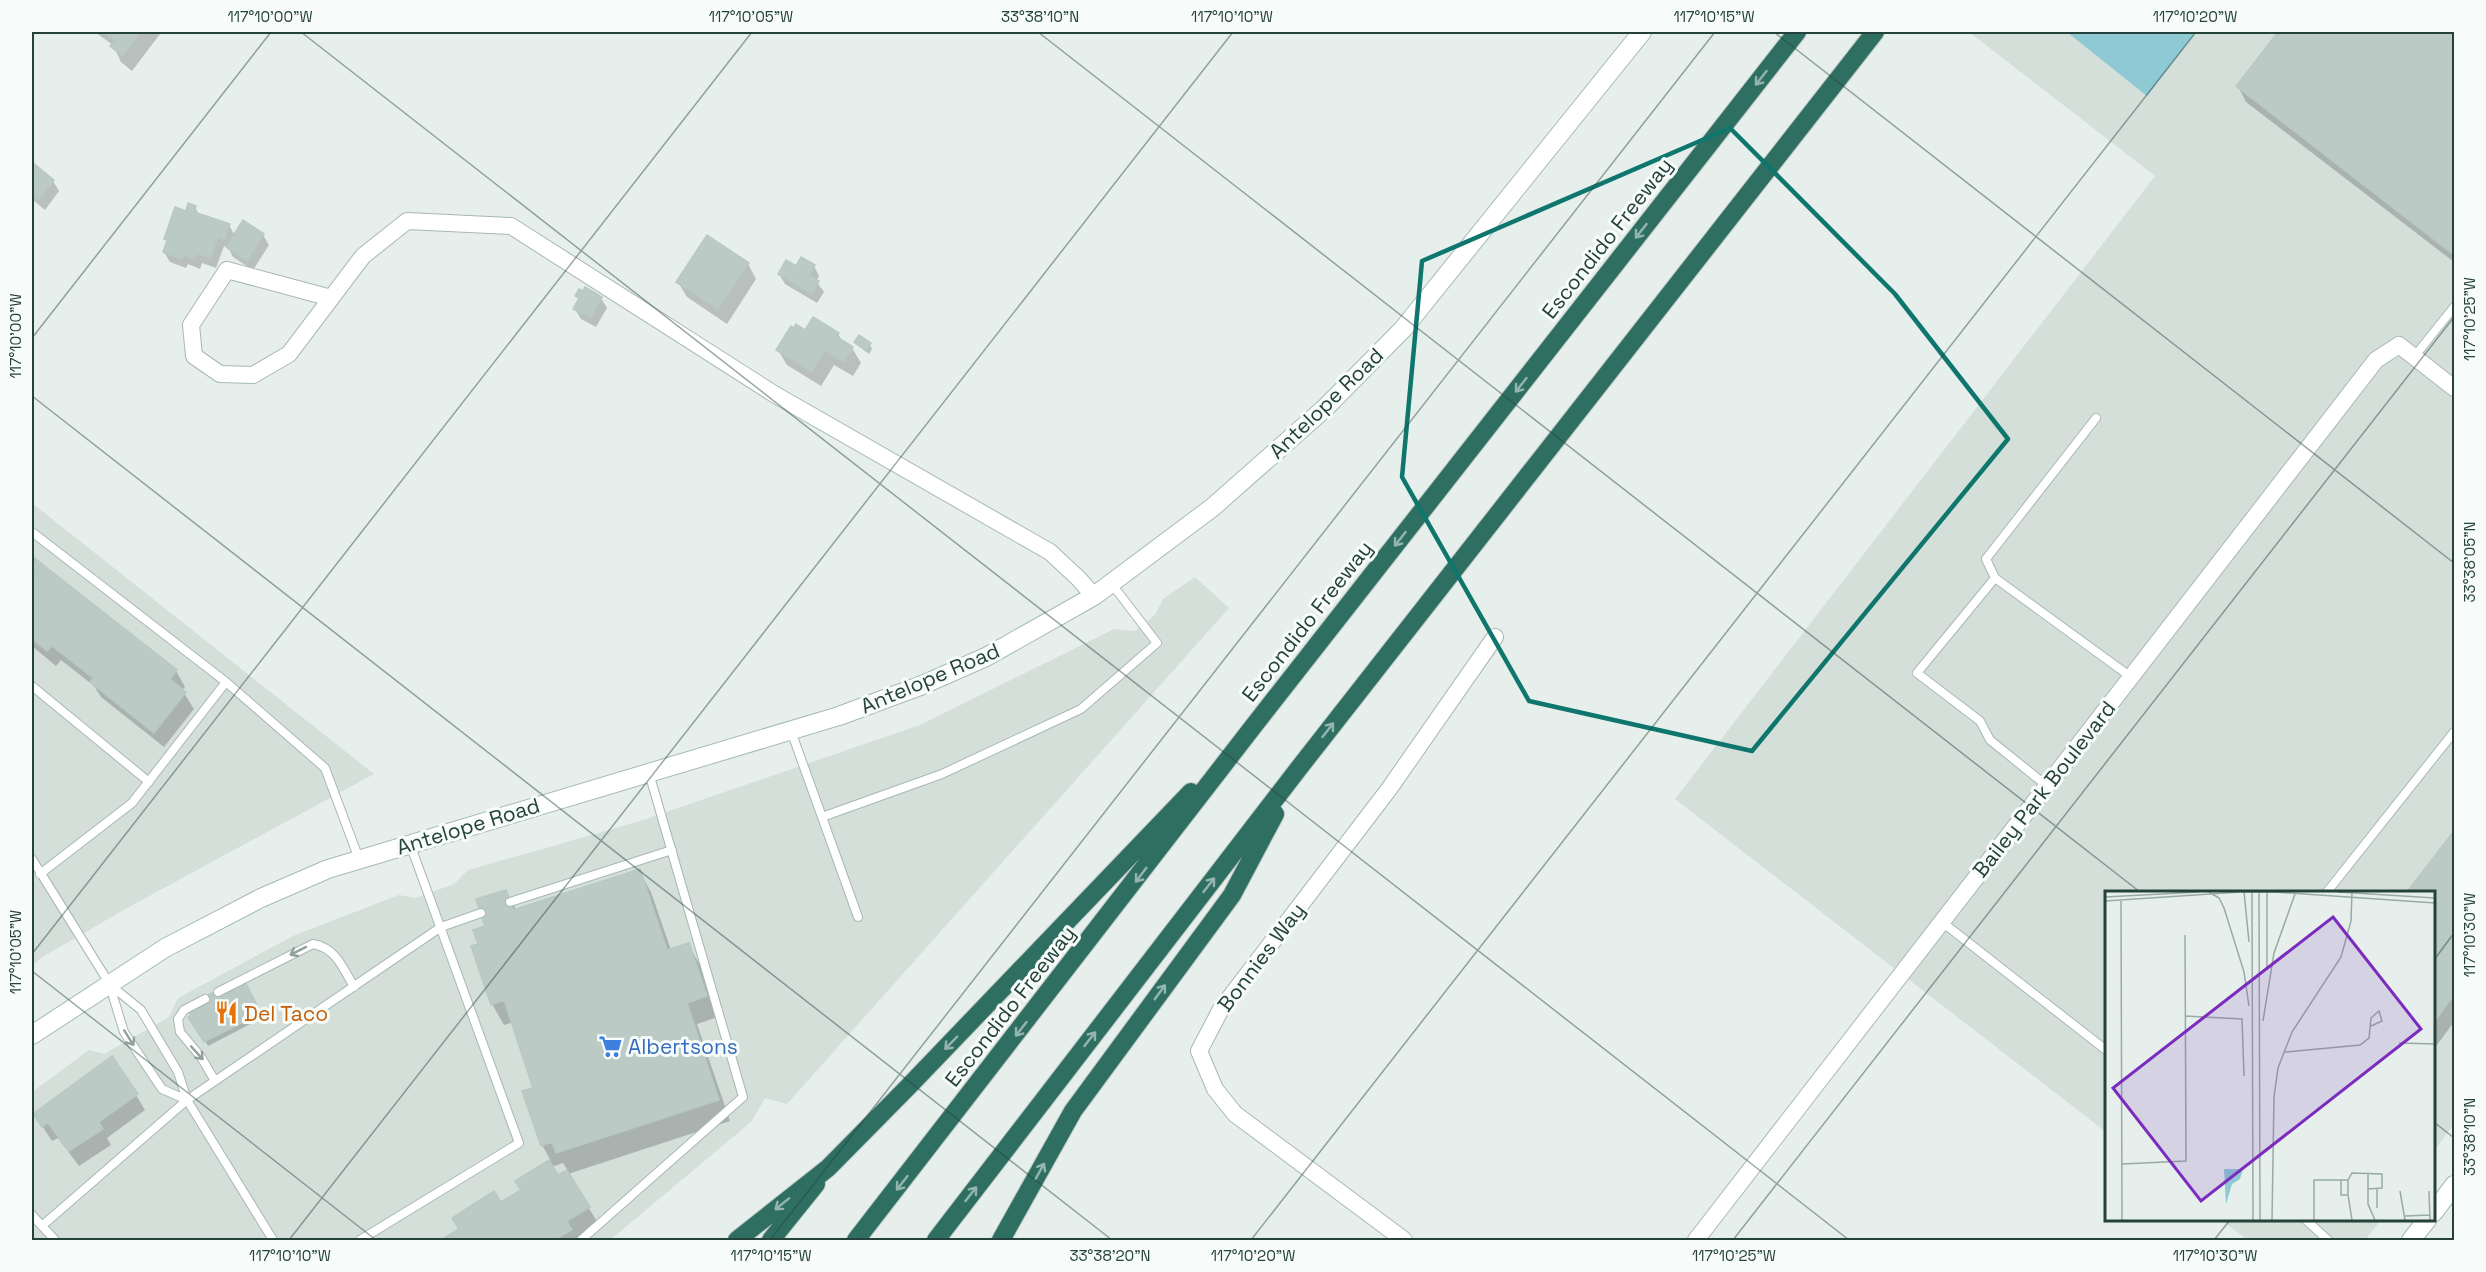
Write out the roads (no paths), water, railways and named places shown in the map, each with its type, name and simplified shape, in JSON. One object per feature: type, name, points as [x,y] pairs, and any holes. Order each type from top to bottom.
[{"type":"highway","name":"Escondido Freeway","points":[[856,1240],[1252,728],[1797,32]]},
{"type":"highway","points":[[936,1240],[1299,768],[1875,32]]},
{"type":"highway","points":[[737,1240],[828,1168],[1252,728]]},
{"type":"highway","points":[[1001,1240],[1073,1111],[1232,895],[1299,768]]},
{"type":"highway","points":[[771,1240],[799,1208],[828,1168]]},
{"type":"main road","name":"Antelope Road","points":[[32,1035],[165,948],[261,898],[328,869],[839,716],[920,686],[986,657],[1094,596],[1214,507],[1325,408],[1403,329],[1642,32]]},
{"type":"main road","points":[[2435,1209],[2454,1185]]},
{"type":"main road","points":[[2411,1240],[2426,1221]]},
{"type":"street","points":[[331,298],[227,270],[191,325],[194,356],[220,374],[253,375],[289,354],[363,256],[407,221],[511,226],[774,394],[1050,552],[1094,596]]},
{"type":"street","name":"Bailey Park Boulevard","points":[[1695,1240],[2376,360],[2399,345],[2414,357]]},
{"type":"street","points":[[2414,357],[2454,388]]},
{"type":"street","name":"Bonnies Way","points":[[1404,1240],[1235,1114],[1215,1089],[1199,1051],[1221,1008],[1389,789],[1495,637]]},
{"type":"lane","points":[[2414,357],[2454,307]]},
{"type":"lane","points":[[2096,418],[1986,559],[1995,578],[2131,677]]},
{"type":"lane","points":[[32,532],[226,682],[325,768],[359,859]]},
{"type":"lane","points":[[1995,578],[1917,673],[1980,721],[1990,740],[2047,786]]},
{"type":"lane","points":[[822,817],[942,774],[1081,709],[1157,643],[1111,584]]},
{"type":"lane","points":[[40,874],[132,803],[226,682]]},
{"type":"lane","points":[[32,686],[148,782]]},
{"type":"lane","points":[[790,730],[858,917]]},
{"type":"lane","points":[[2328,891],[2454,732]]},
{"type":"lane","points":[[581,1240],[743,1097],[649,772]]},
{"type":"lane","points":[[360,1240],[519,1143],[411,844]]},
{"type":"lane","points":[[510,902],[672,849]]},
{"type":"lane","points":[[32,859],[109,983],[124,1032],[162,1089],[187,1100]]},
{"type":"lane","points":[[43,1225],[187,1100],[441,927],[481,913]]},
{"type":"lane","points":[[1942,922],[2105,1049]]},
{"type":"lane","points":[[218,992],[313,944],[324,946],[334,953],[354,987]]},
{"type":"lane","points":[[109,983],[141,1010],[178,1072],[187,1100],[273,1240]]},
{"type":"lane","points":[[205,999],[184,1010],[178,1020],[180,1032],[201,1057],[215,1081]]},
{"type":"lane","points":[[32,1215],[55,1240]]},
{"type":"lane","points":[[2307,1221],[2328,1240]]},
{"type":"water","points":[[2067,32],[2196,32],[2147,96]]},
{"type":"place","name":"Del Taco","points":[[226,1013]]},
{"type":"place","name":"Albertsons","points":[[610,1046]]}]
